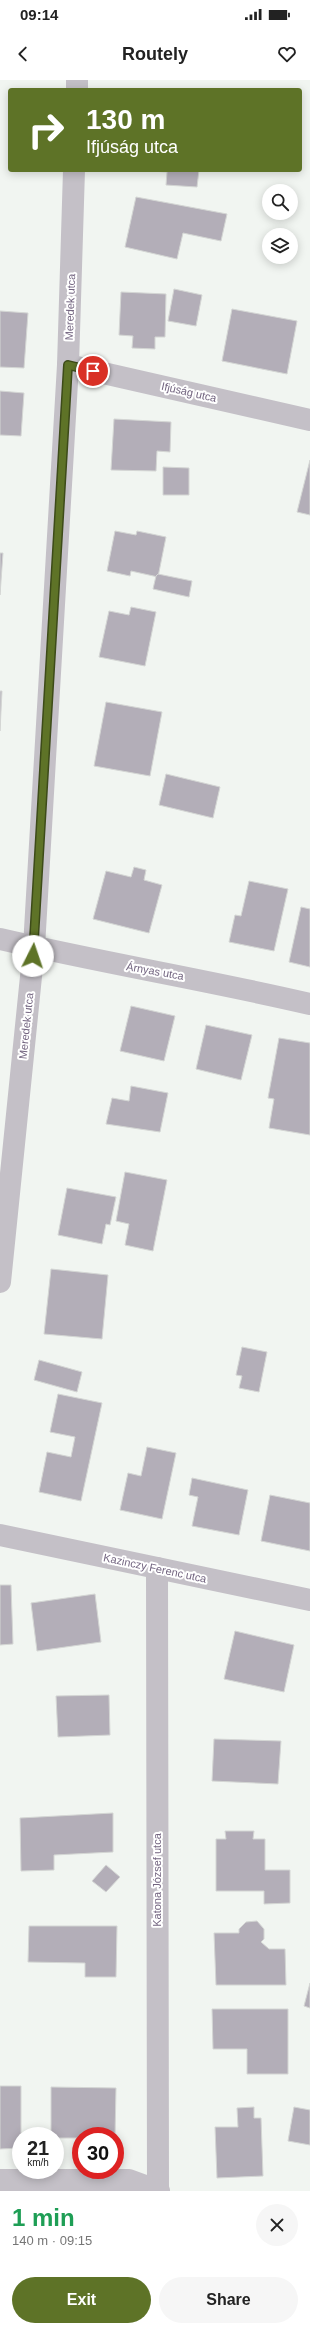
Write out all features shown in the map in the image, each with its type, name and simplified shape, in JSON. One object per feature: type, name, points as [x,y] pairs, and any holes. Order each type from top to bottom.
[{"type":"street","name":"Meredek utca","points":[[0,1282],[34,947],[68,365],[74,172]]},
{"type":"street","name":"Ifjúság utca","points":[[68,365],[310,420]]},
{"type":"street","name":"Árnyas utca","points":[[0,939],[62,954],[206,980],[310,1004]]},
{"type":"street","name":"Kazinczy Ferenc utca","points":[[0,1535],[310,1600]]},
{"type":"street","name":"Katona József utca","points":[[157,1568],[158,2191]]},
{"type":"street","points":[[0,2180],[129,2180],[158,2191]]},
{"type":"building","points":[[167,172],[199,172],[197,187],[166,185]]},
{"type":"building","points":[[136,197],[227,214],[221,241],[183,233],[177,259],[125,247]]},
{"type":"building","points":[[174,289],[202,295],[196,326],[168,321]]},
{"type":"building","points":[[121,292],[166,294],[165,337],[155,337],[155,349],[132,348],[133,336],[119,335]]},
{"type":"building","points":[[232,309],[297,321],[287,374],[222,361]]},
{"type":"building","points":[[0,311],[28,313],[24,368],[0,367]]},
{"type":"building","points":[[0,391],[24,393],[21,436],[0,435]]},
{"type":"building","points":[[114,419],[171,422],[170,452],[157,451],[156,471],[111,470]]},
{"type":"building","points":[[310,460],[310,515],[297,512]]},
{"type":"building","points":[[163,467],[189,468],[189,495],[163,495]]},
{"type":"building","points":[[115,531],[136,535],[137,531],[166,537],[158,577],[131,571],[130,576],[107,571]]},
{"type":"building","points":[[0,553],[3,553],[0,595]]},
{"type":"building","points":[[158,574],[192,581],[189,597],[153,589],[156,576]]},
{"type":"building","points":[[131,607],[156,612],[145,666],[99,657],[109,611],[129,615]]},
{"type":"building","points":[[0,691],[2,691],[0,731]]},
{"type":"building","points":[[106,702],[162,712],[150,776],[94,766]]},
{"type":"building","points":[[166,774],[220,787],[213,818],[159,805]]},
{"type":"building","points":[[134,867],[146,870],[144,880],[162,885],[149,933],[93,919],[106,871],[131,877]]},
{"type":"building","points":[[249,881],[288,889],[274,951],[229,942],[235,915],[241,916]]},
{"type":"building","points":[[301,907],[310,909],[310,967],[289,962]]},
{"type":"building","points":[[131,1006],[175,1016],[164,1061],[120,1051]]},
{"type":"building","points":[[206,1025],[252,1035],[241,1080],[196,1069]]},
{"type":"building","points":[[279,1038],[310,1043],[310,1135],[269,1128],[274,1099],[268,1098]]},
{"type":"building","points":[[131,1086],[168,1093],[160,1132],[106,1124],[112,1098],[129,1101]]},
{"type":"building","points":[[125,1172],[167,1180],[153,1251],[125,1245],[129,1224],[116,1221]]},
{"type":"building","points":[[67,1188],[116,1197],[110,1225],[106,1224],[102,1244],[58,1235]]},
{"type":"building","points":[[51,1269],[108,1275],[102,1339],[44,1334]]},
{"type":"building","points":[[242,1347],[267,1352],[259,1392],[239,1388],[242,1376],[236,1375]]},
{"type":"building","points":[[39,1360],[82,1372],[77,1392],[34,1380]]},
{"type":"building","points":[[58,1394],[102,1403],[81,1501],[39,1492],[47,1452],[71,1457],[75,1437],[50,1432]]},
{"type":"building","points":[[147,1447],[176,1453],[162,1519],[120,1510],[128,1473],[141,1476]]},
{"type":"building","points":[[192,1478],[248,1490],[239,1535],[192,1526],[198,1497],[189,1495]]},
{"type":"building","points":[[270,1495],[310,1503],[310,1551],[261,1541]]},
{"type":"building","points":[[0,1585],[11,1585],[13,1644],[0,1645]]},
{"type":"building","points":[[95,1594],[101,1642],[37,1651],[31,1603]]},
{"type":"building","points":[[235,1631],[294,1645],[284,1692],[224,1679]]},
{"type":"building","points":[[109,1695],[110,1735],[58,1737],[56,1696]]},
{"type":"building","points":[[214,1739],[281,1741],[278,1784],[212,1781]]},
{"type":"building","points":[[113,1813],[113,1852],[54,1855],[54,1870],[21,1871],[20,1818]]},
{"type":"building","points":[[225,1831],[254,1831],[253,1839],[265,1839],[265,1870],[290,1870],[290,1903],[264,1904],[264,1891],[216,1891],[216,1839],[226,1839]]},
{"type":"building","points":[[106,1865],[120,1877],[106,1892],[92,1881]]},
{"type":"building","points":[[257,1921],[264,1929],[264,1939],[261,1942],[269,1949],[285,1949],[286,1985],[216,1985],[214,1933],[239,1933],[239,1929],[246,1922]]},
{"type":"building","points":[[29,1926],[117,1926],[116,1977],[85,1977],[85,1963],[28,1962]]},
{"type":"building","points":[[310,1983],[310,2008],[304,2006]]},
{"type":"building","points":[[212,2009],[288,2009],[288,2074],[247,2074],[247,2049],[213,2049]]},
{"type":"building","points":[[0,2086],[21,2086],[21,2127],[12,2127],[12,2148],[0,2149]]},
{"type":"building","points":[[51,2087],[116,2088],[115,2127],[72,2127],[72,2138],[64,2138],[64,2127],[51,2127]]},
{"type":"building","points":[[254,2107],[254,2118],[261,2118],[263,2176],[217,2178],[215,2127],[238,2127],[237,2108]]},
{"type":"building","points":[[294,2107],[310,2110],[310,2145],[288,2141]]},
{"type":"route","points":[[33,956],[68,365],[93,371]]}]
